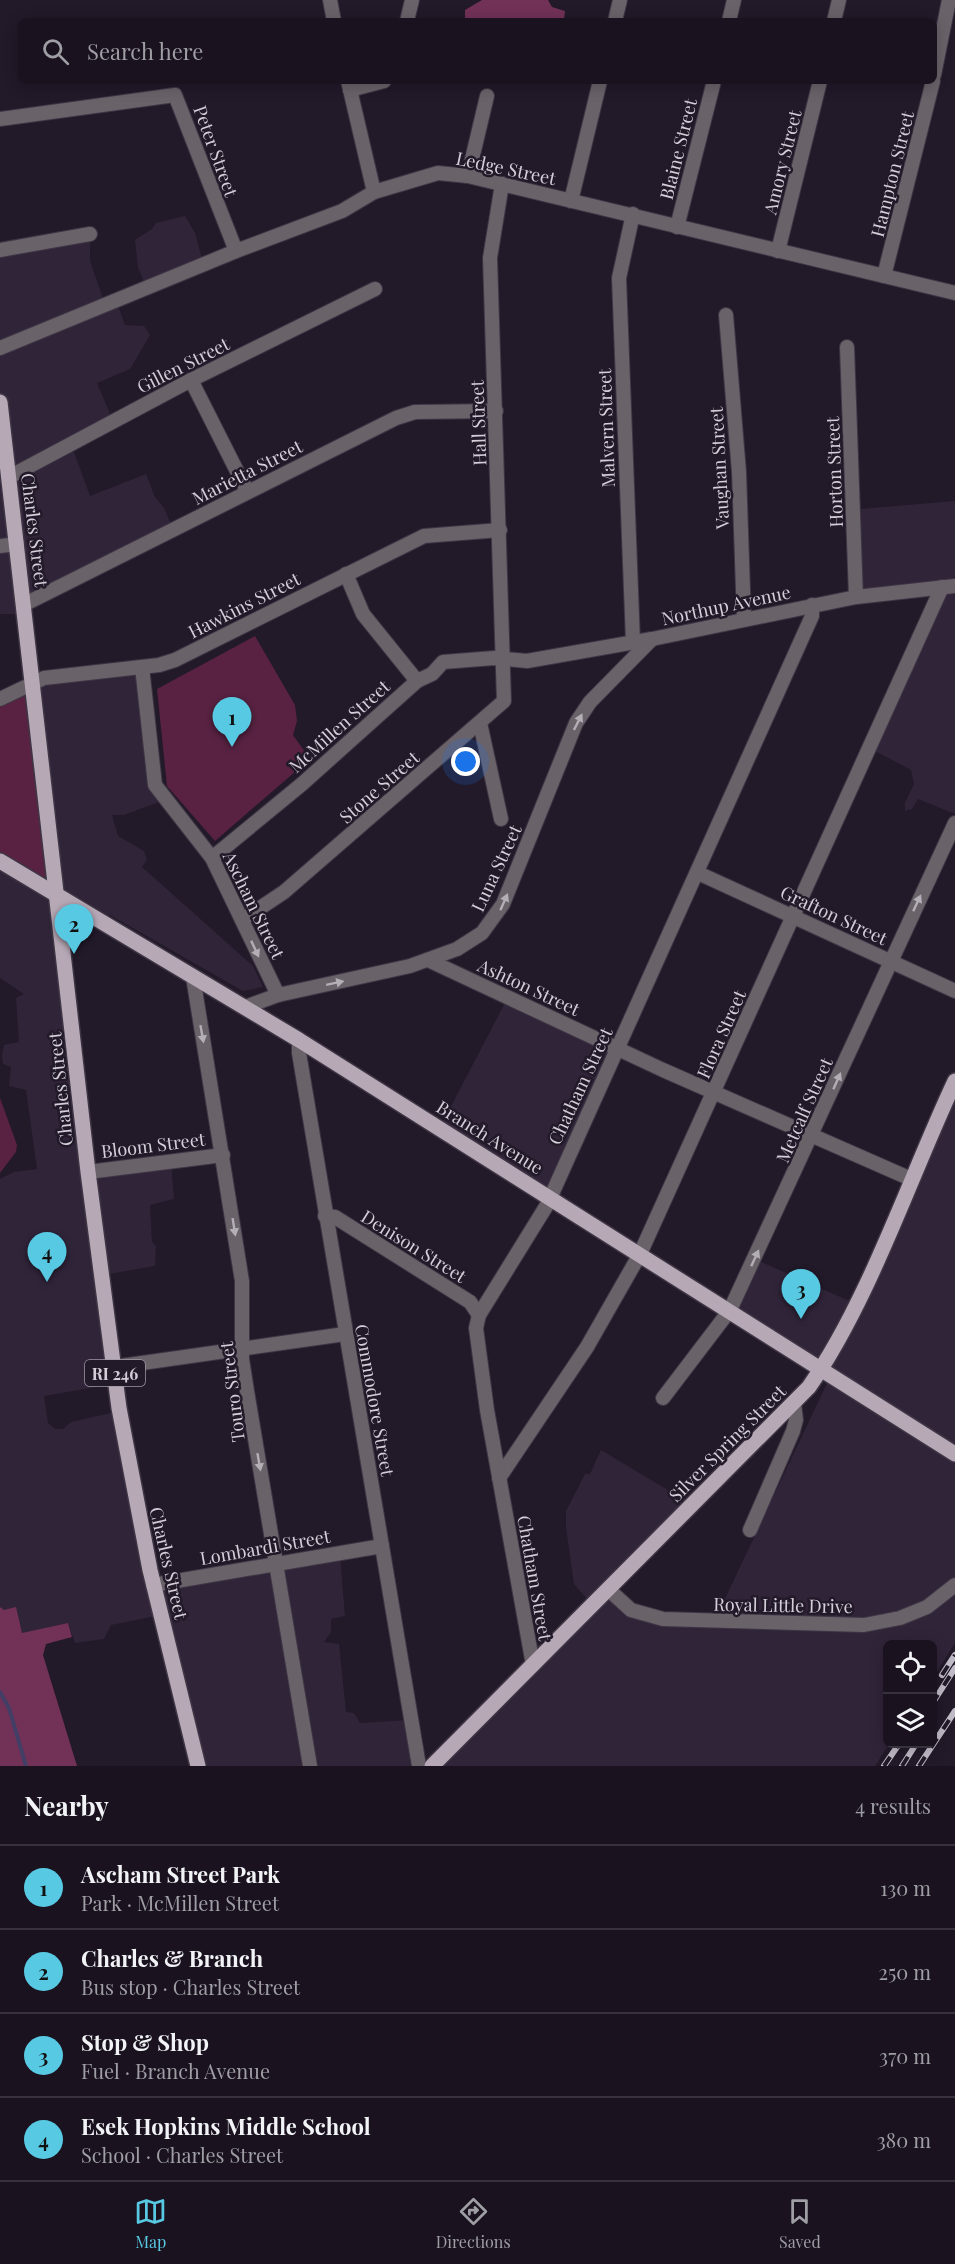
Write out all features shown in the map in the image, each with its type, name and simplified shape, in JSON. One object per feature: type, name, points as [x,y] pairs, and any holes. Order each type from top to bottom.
[{"type":"main road","name":"Charles Street","points":[[0,402],[25,604],[88,1172],[114,1366],[133,1487],[153,1585],[198,1766]]},
{"type":"main road","name":"Branch Avenue","points":[[0,861],[245,1006],[955,1454]]},
{"type":"main road","name":"Silver Spring Street","points":[[432,1766],[794,1403],[822,1368],[861,1292],[955,1081]]},
{"type":"street","points":[[330,0],[333,18]]},
{"type":"street","points":[[408,18],[412,0]]},
{"type":"street","points":[[616,18],[620,0]]},
{"type":"street","points":[[730,18],[734,0]]},
{"type":"street","points":[[835,18],[839,0]]},
{"type":"street","points":[[937,59],[948,0]]},
{"type":"street","points":[[571,201],[599,84]]},
{"type":"street","name":"Blaine Street","points":[[677,227],[713,84]]},
{"type":"street","name":"Amory Street","points":[[778,251],[819,84]]},
{"type":"street","name":"Hampton Street","points":[[884,276],[932,84]]},
{"type":"street","points":[[349,86],[374,192]]},
{"type":"street","name":"Peter Street","points":[[0,119],[175,95],[236,250]]},
{"type":"street","points":[[468,176],[487,96]]},
{"type":"street","name":"Ledge Street","points":[[0,348],[236,250],[342,211],[374,192],[438,173],[468,176],[633,214],[677,227],[955,293]]},
{"type":"street","name":"Hall Street","points":[[502,184],[490,258],[504,661]]},
{"type":"street","name":"Malvern Street","points":[[633,214],[619,278],[633,642]]},
{"type":"street","points":[[0,250],[90,234]]},
{"type":"street","name":"Gillen Street","points":[[9,477],[191,380],[375,289]]},
{"type":"street","name":"Vaughan Street","points":[[726,315],[739,472],[744,619]]},
{"type":"street","name":"Horton Street","points":[[847,347],[856,597]]},
{"type":"street","points":[[191,380],[247,491]]},
{"type":"street","name":"Marietta Street","points":[[25,604],[247,491],[407,414],[496,411]]},
{"type":"street","name":"Hawkins Street","points":[[0,699],[45,678],[142,667],[175,660],[424,536],[500,530]]},
{"type":"street","points":[[0,546],[17,544]]},
{"type":"street","points":[[346,574],[363,614],[417,681]]},
{"type":"street","name":"Northup Avenue","points":[[504,661],[527,661],[652,639],[812,604],[948,586]]},
{"type":"street","name":"Flora Street","points":[[499,1478],[587,1347],[640,1254],[948,586]]},
{"type":"street","name":"Chatham Street","points":[[533,1665],[499,1478],[476,1328],[479,1315],[550,1197],[812,616],[812,604]]},
{"type":"street","name":"Luna Street","points":[[245,1006],[278,995],[428,960],[470,941],[488,926],[500,911],[576,723],[590,702],[652,639]]},
{"type":"street","name":"McMillen Street","points":[[212,858],[302,784],[417,681],[432,674],[443,662],[494,658],[504,661]]},
{"type":"street","name":"Stone Street","points":[[242,920],[284,892],[504,701],[504,661]]},
{"type":"street","name":"Ascham Street","points":[[142,667],[155,785],[212,858],[278,995]]},
{"type":"street","points":[[480,723],[501,819]]},
{"type":"street","name":"Metcalf Street","points":[[663,1398],[730,1310],[814,1135],[890,961],[955,823]]},
{"type":"street","name":"Grafton Street","points":[[698,873],[795,915],[955,991]]},
{"type":"street","name":"Ashton Street","points":[[428,960],[911,1179]]},
{"type":"street","name":"Touro Street","points":[[193,977],[242,1281],[242,1350],[247,1391],[310,1766]]},
{"type":"street","name":"Commodore Street","points":[[299,1040],[299,1053],[325,1216],[418,1766]]},
{"type":"street","name":"Bloom Street","points":[[88,1172],[223,1155]]},
{"type":"street","name":"Denison Street","points":[[325,1216],[335,1217],[470,1302],[479,1315]]},
{"type":"street","points":[[114,1366],[345,1334]]},
{"type":"street","points":[[750,1530],[793,1431],[796,1420],[794,1403]]},
{"type":"street","name":"Lombardi Street","points":[[153,1585],[276,1562],[382,1546]]},
{"type":"street","name":"Royal Little Drive","points":[[609,1590],[632,1610],[663,1619],[864,1625],[900,1618],[927,1607],[955,1585]]},
{"type":"shaded area","points":[[482,0],[548,0],[552,7],[565,11],[564,18],[465,18],[465,10]]},
{"type":"shaded area","points":[[185,216],[195,233],[203,262],[146,286],[138,268],[135,240],[152,229],[156,223]]},
{"type":"shaded area","points":[[90,234],[90,261],[104,301],[116,300],[125,325],[144,326],[150,335],[130,369],[97,383],[113,421],[71,444],[90,496],[146,474],[155,497],[164,508],[174,531],[27,606],[25,614],[0,614],[0,248]]},
{"type":"shaded area","points":[[955,501],[955,814],[918,799],[912,809],[905,811],[905,803],[914,784],[911,770],[875,751],[943,598],[921,595],[860,596],[860,509]]},
{"type":"shaded area","points":[[255,636],[295,705],[297,721],[293,735],[310,759],[215,841],[167,786],[157,689]]},
{"type":"shaded area","points":[[141,672],[162,801],[124,815],[112,815],[118,836],[144,851],[147,860],[142,867],[253,966],[263,987],[243,991],[110,915],[102,925],[62,904],[92,1168],[171,1162],[174,1199],[150,1205],[152,1242],[156,1246],[155,1266],[103,1275],[88,1171],[80,1172],[108,1385],[44,1396],[48,1423],[55,1429],[63,1429],[71,1422],[119,1411],[156,1586],[340,1556],[345,1616],[331,1619],[331,1632],[324,1642],[339,1644],[346,1712],[354,1713],[360,1723],[409,1720],[419,1766],[200,1766],[161,1615],[111,1625],[104,1639],[75,1643],[68,1623],[22,1634],[0,1607],[0,1179],[14,1172],[37,1169],[26,1090],[9,1086],[11,1067],[3,1064],[4,1045],[19,1042],[16,998],[24,994],[0,978],[0,865],[57,900],[33,680]]},
{"type":"shaded area","points":[[26,693],[47,885],[0,856],[0,707]]},
{"type":"shaded area","points":[[506,1001],[620,1051],[548,1200],[438,1131]]},
{"type":"shaded area","points":[[955,1088],[955,1643],[937,1672],[937,1640],[883,1640],[883,1748],[886,1748],[875,1766],[442,1766],[594,1607],[574,1584],[566,1528],[566,1511],[585,1474],[590,1474],[601,1450],[693,1505],[609,1594],[631,1614],[713,1624],[830,1377],[733,1315],[759,1261],[854,1303]]},
{"type":"shaded area","points":[[0,1098],[17,1145],[16,1152],[0,1173]]},
{"type":"shaded area","points":[[0,1607],[4,1610],[16,1607],[22,1633],[68,1623],[72,1637],[46,1644],[43,1655],[77,1766],[0,1766]]},
{"type":"waterway","points":[[0,1692],[9,1708],[26,1766]]},
{"type":"railway","points":[[942,1675],[955,1655]]},
{"type":"railway","points":[[937,1696],[955,1668]]},
{"type":"railway","points":[[919,1766],[955,1711]]},
{"type":"railway","points":[[884,1766],[896,1748]]},
{"type":"railway","points":[[902,1766],[913,1748]]},
{"type":"place","name":"Ascham Street Park","points":[[232,747]]},
{"type":"place","name":"Charles & Branch","points":[[74,954]]},
{"type":"place","name":"Esek Hopkins Middle School","points":[[47,1282]]},
{"type":"place","name":"Stop & Shop","points":[[801,1319]]}]
